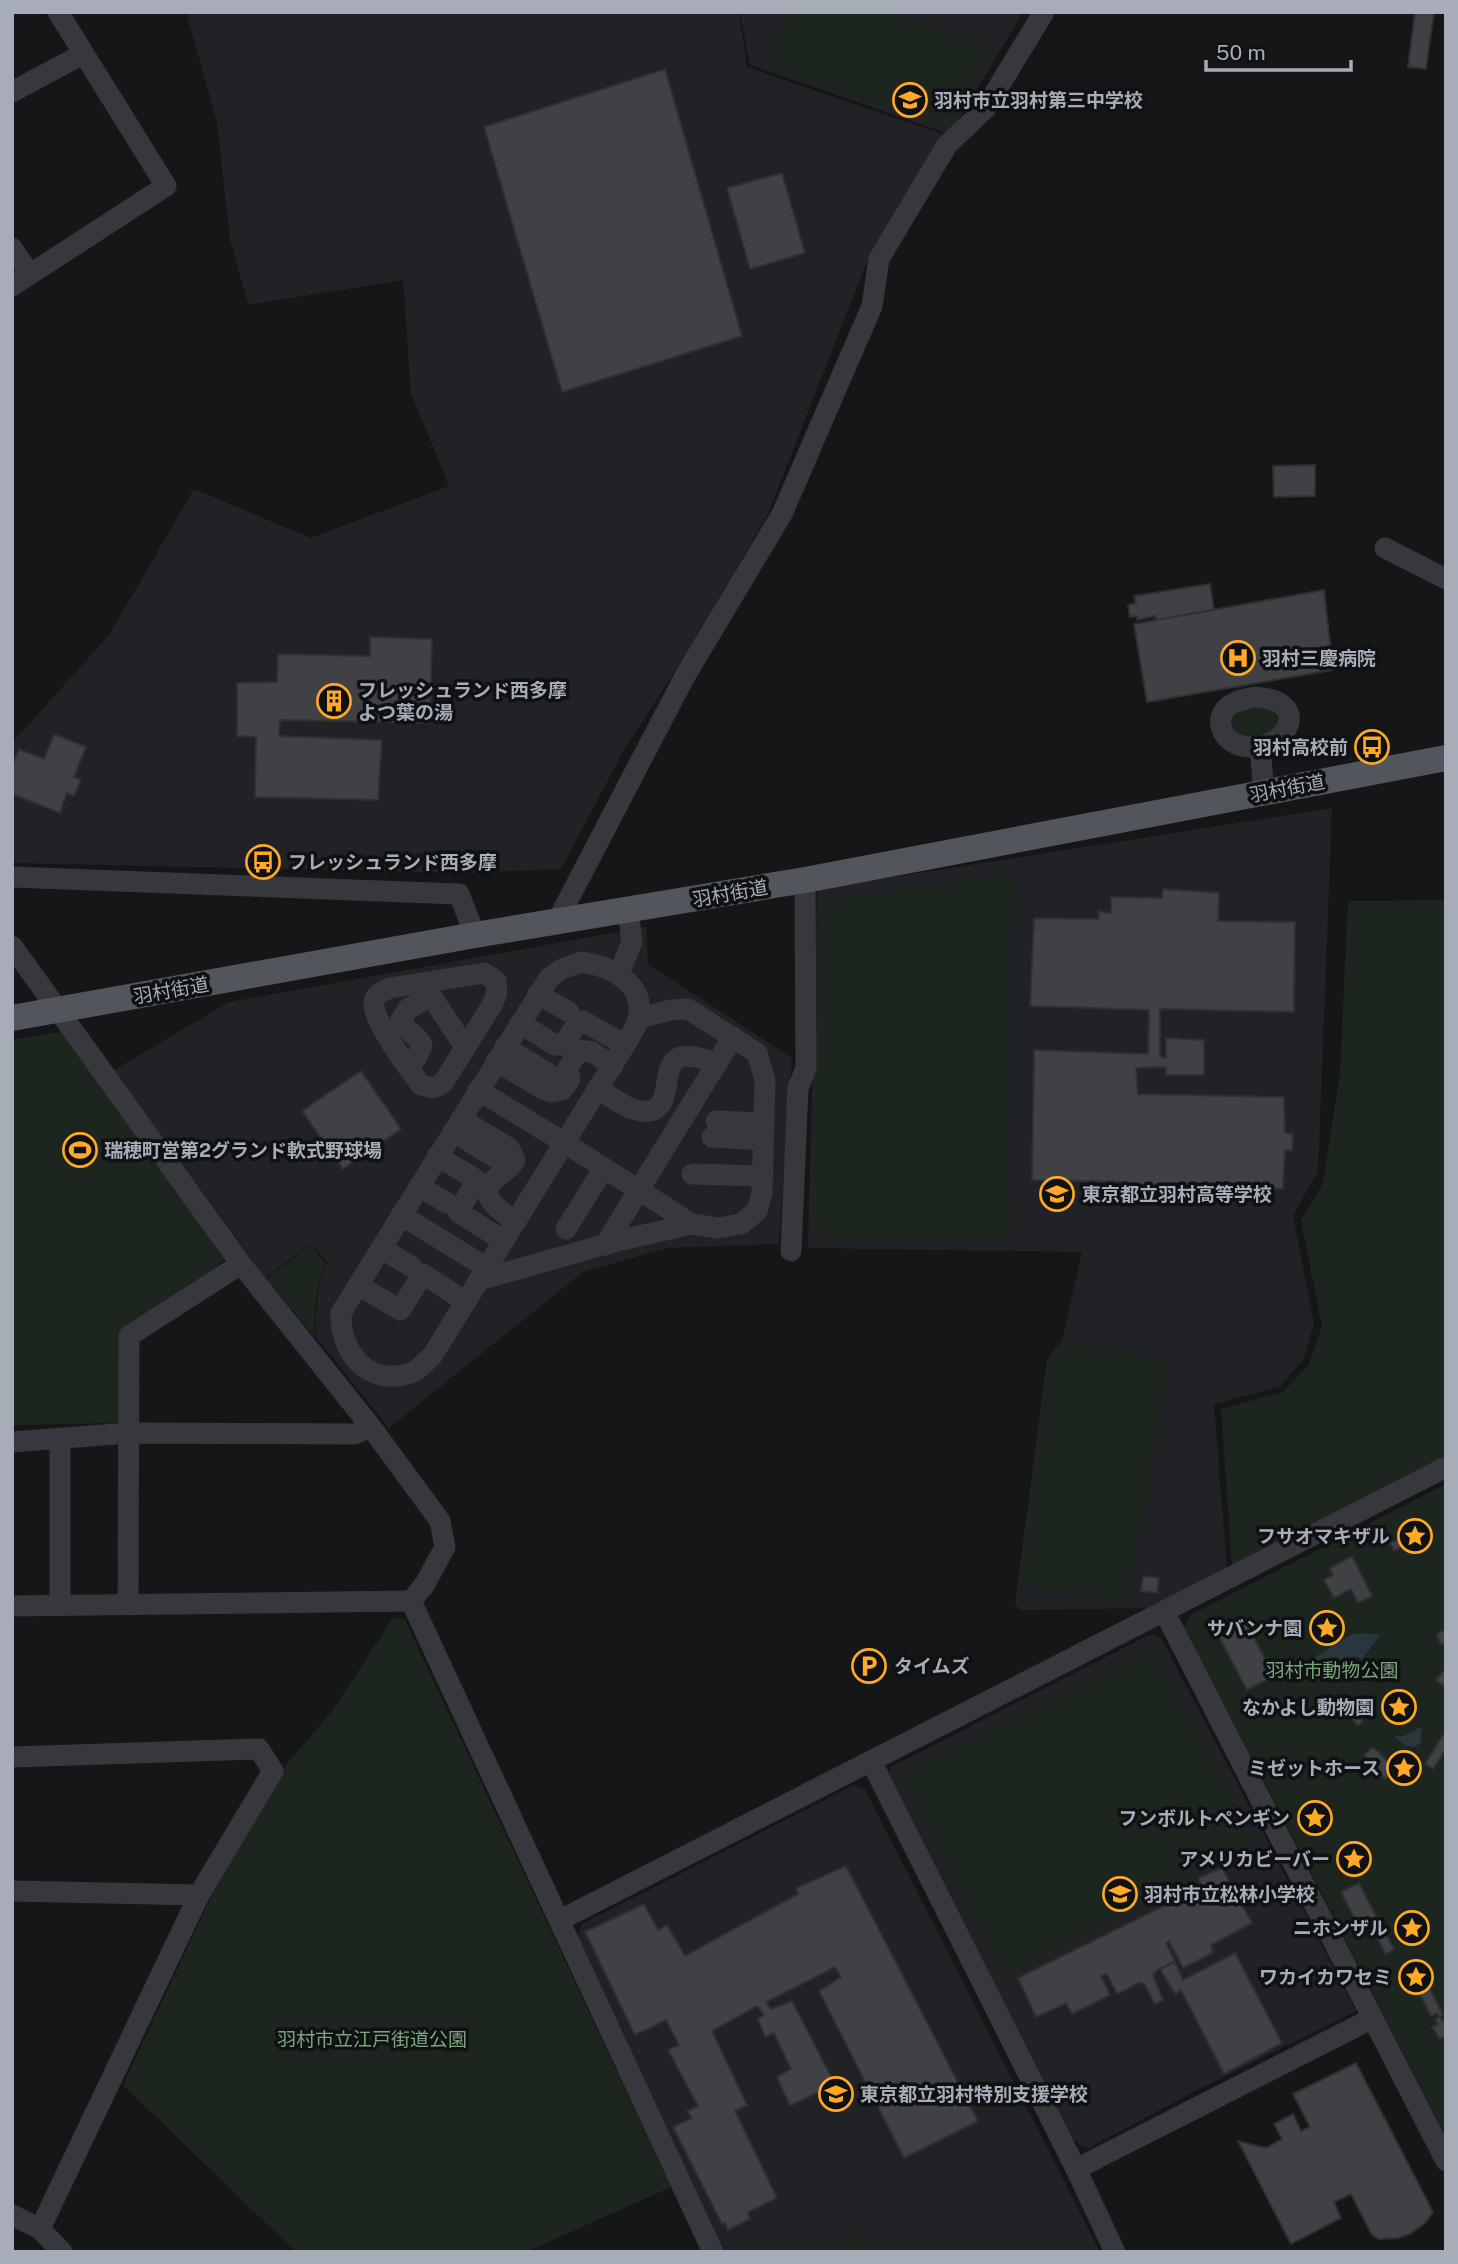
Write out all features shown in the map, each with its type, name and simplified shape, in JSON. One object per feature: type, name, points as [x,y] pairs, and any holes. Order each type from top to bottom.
[{"type":"main road","name":"羽村街道","points":[[12,1018],[475,935],[805,880],[1446,758]]},
{"type":"street","points":[[12,248],[21,280],[166,186],[58,12]]},
{"type":"street","points":[[556,923],[685,676],[782,514],[872,306],[879,259],[947,145],[985,108],[1044,12]]},
{"type":"street","points":[[12,92],[83,54]]},
{"type":"street","points":[[1385,548],[1446,579]]},
{"type":"street","points":[[1259,748],[1264,792]]},
{"type":"street","points":[[12,877],[458,894],[475,935]]},
{"type":"street","points":[[791,1251],[798,1088],[806,1068],[805,880]]},
{"type":"street","points":[[619,973],[632,942],[628,910]]},
{"type":"street","points":[[12,946],[241,1264],[371,1427],[440,1521],[445,1547],[425,1584],[411,1601],[12,1606]]},
{"type":"street","points":[[581,962],[601,964],[619,973],[632,988],[637,1001],[638,1019],[625,1045],[516,1222],[432,1356],[413,1372],[394,1376],[371,1372],[356,1362],[340,1332],[341,1313],[478,1090],[548,978],[581,962]]},
{"type":"street","points":[[484,973],[496,981],[497,993],[443,1083],[433,1088],[421,1085],[408,1067],[376,1018],[373,1002],[378,994],[390,988],[427,989],[484,973]]},
{"type":"street","points":[[427,989],[465,1047]]},
{"type":"street","points":[[408,1067],[418,1057],[422,1045],[418,1038],[407,1031],[401,1020],[427,989]]},
{"type":"street","points":[[538,994],[569,1012]]},
{"type":"street","points":[[401,1215],[483,1274],[692,1224],[718,1228],[741,1224],[757,1211],[763,1176],[765,1080],[757,1053],[688,1009],[670,1010],[638,1019]]},
{"type":"street","points":[[483,1020],[508,1042],[551,1092],[562,1090],[569,1079],[568,1068],[579,1050],[592,1052],[612,1066]]},
{"type":"street","points":[[508,1042],[563,1045],[577,1024],[583,1021],[625,1045]]},
{"type":"street","points":[[605,1244],[733,1037]]},
{"type":"street","points":[[508,1042],[548,1068]]},
{"type":"street","points":[[598,1089],[631,1108],[653,1111],[667,1092],[669,1070],[673,1062],[681,1056],[694,1054],[717,1064]]},
{"type":"street","points":[[478,1090],[692,1224]]},
{"type":"street","points":[[492,1156],[515,1112]]},
{"type":"street","points":[[457,1125],[492,1156]]},
{"type":"street","points":[[763,1176],[701,1175],[723,1133],[764,1132]]},
{"type":"street","points":[[492,1156],[509,1148],[515,1160],[508,1172],[489,1186],[490,1200],[516,1222]]},
{"type":"street","points":[[437,1156],[477,1180],[458,1212],[504,1241]]},
{"type":"street","points":[[566,1229],[587,1214],[604,1168]]},
{"type":"street","points":[[419,1186],[447,1203]]},
{"type":"street","points":[[381,1248],[412,1267]]},
{"type":"street","points":[[128,1604],[129,1336],[241,1264]]},
{"type":"street","points":[[358,1285],[400,1310],[423,1274],[466,1302]]},
{"type":"street","points":[[12,1442],[128,1433],[355,1434],[371,1427]]},
{"type":"street","points":[[60,1438],[60,1605]]},
{"type":"street","points":[[561,1920],[1446,1467]]},
{"type":"street","points":[[411,1601],[713,2252]]},
{"type":"street","points":[[1164,1611],[1446,2161]]},
{"type":"street","points":[[12,1757],[259,1749],[273,1771],[199,1895],[40,2229]]},
{"type":"street","points":[[872,1763],[1115,2252]]},
{"type":"street","points":[[12,1891],[199,1895]]},
{"type":"street","points":[[1076,2169],[1373,2018]]},
{"type":"street","points":[[13,2216],[40,2229],[62,2252]]},
{"type":"shaded area","points":[[186,12],[739,12],[747,67],[942,134],[864,269],[768,514],[695,640],[624,750],[561,869],[463,873],[16,863],[12,859],[12,743],[109,635],[194,489],[311,538],[449,486],[411,393],[403,280],[248,305],[230,239],[217,122]]},
{"type":"shaded area","name":"羽村市立羽村第三中学校","points":[[740,12],[1023,12],[950,134],[750,65]]},
{"type":"shaded area","name":"東京都立羽村高等学校","points":[[1332,808],[1318,1172],[1293,1215],[1314,1324],[1303,1360],[1279,1387],[1214,1404],[1227,1569],[1152,1608],[1021,1610],[1015,1604],[1047,1359],[1062,1340],[1082,1252],[808,1248],[817,889]]},
{"type":"shaded area","points":[[646,927],[648,964],[792,1058],[779,1244],[667,1248],[583,1272],[389,1428],[316,1337],[318,1295],[328,1262],[311,1244],[265,1278],[114,1070],[229,1002]]},
{"type":"shaded area","name":"羽村市立松林小学校","points":[[1151,1634],[1161,1638],[1356,2011],[1197,2090],[1087,2149],[1069,2137],[886,1777],[891,1767]]},
{"type":"shaded area","points":[[1350,1635],[1380,1635],[1362,1659],[1354,1656],[1314,1682],[1303,1665]]},
{"type":"shaded area","points":[[1421,1727],[1421,1742],[1415,1747],[1406,1746],[1394,1736],[1404,1736]]},
{"type":"shaded area","name":"東京都立羽村特別支援学校","points":[[854,1785],[865,1789],[1100,2252],[725,2252],[578,1937],[582,1924]]},
{"type":"green space","name":"羽村市立羽村第三中学校","points":[[788,12],[899,12],[898,17],[988,48],[945,128],[766,66]]},
{"type":"green space","points":[[1244,707],[1270,708],[1280,718],[1272,734],[1255,741],[1230,733],[1232,718]]},
{"type":"green space","points":[[1013,872],[1010,1240],[826,1238],[812,1225],[820,901]]},
{"type":"green space","points":[[1446,900],[1446,1458],[1232,1567],[1221,1409],[1283,1392],[1309,1365],[1322,1326],[1301,1220],[1323,1183],[1340,1073],[1348,901]]},
{"type":"green space","name":"瑞穂町営第2グランド軟式野球場","points":[[64,1031],[225,1260],[126,1335],[121,1423],[12,1425],[12,1040]]},
{"type":"green space","points":[[311,1245],[326,1263],[316,1299],[315,1337],[266,1279]]},
{"type":"green space","points":[[1063,1342],[1168,1358],[1129,1602],[1021,1587],[1052,1358]]},
{"type":"green space","name":"羽村市動物公園","points":[[1446,1484],[1446,2137],[1184,1629],[1189,1616]]},
{"type":"green space","name":"羽村市立江戸街道公園","points":[[393,1618],[405,1620],[671,2187],[526,2252],[296,2252],[123,2085],[211,1897],[281,1771],[332,1711]]},
{"type":"green space","points":[[1153,1650],[1259,1844],[1005,1975],[900,1775]]},
{"type":"green space","points":[[865,2234],[876,2252],[831,2252]]},
{"type":"building","points":[[1415,12],[1434,12],[1426,69],[1408,67]]},
{"type":"building","points":[[665,69],[742,336],[562,392],[484,127]]},
{"type":"building","points":[[782,173],[805,253],[750,269],[727,188]]},
{"type":"building","points":[[1315,465],[1315,496],[1274,497],[1273,466]]},
{"type":"building","points":[[1210,584],[1214,610],[1156,621],[1156,616],[1137,620],[1137,616],[1130,617],[1128,605],[1136,603],[1134,596]]},
{"type":"building","points":[[1324,590],[1333,670],[1147,702],[1134,624]]},
{"type":"building","name":"フレッシュランド西多摩 よつ葉の湯","points":[[370,637],[432,639],[430,723],[280,720],[279,736],[382,740],[378,800],[255,797],[256,737],[237,736],[237,683],[277,682],[278,654],[370,656]]},
{"type":"building","points":[[54,734],[86,747],[74,777],[81,780],[74,796],[67,793],[60,813],[12,794],[12,766],[19,749],[44,759]]},
{"type":"building","points":[[1163,889],[1219,893],[1218,921],[1295,922],[1294,1012],[1160,1009],[1160,1057],[1166,1058],[1166,1038],[1204,1040],[1204,1075],[1166,1075],[1166,1067],[1136,1068],[1138,1094],[1284,1097],[1285,1133],[1293,1134],[1292,1151],[1285,1150],[1283,1189],[1163,1186],[1162,1192],[1135,1192],[1135,1197],[1123,1196],[1123,1182],[1032,1180],[1034,1050],[1148,1054],[1149,1010],[1030,1006],[1034,918],[1098,919],[1099,911],[1111,913],[1111,897],[1162,898]]},
{"type":"building","points":[[361,1071],[401,1129],[343,1169],[302,1111]]},
{"type":"building","points":[[1420,1529],[1424,1536],[1394,1551],[1390,1543]]},
{"type":"building","points":[[1352,1556],[1372,1596],[1358,1603],[1351,1589],[1334,1598],[1324,1580],[1333,1575],[1330,1568]]},
{"type":"building","points":[[1143,1576],[1159,1578],[1157,1593],[1141,1591]]},
{"type":"building","points":[[1244,1619],[1274,1676],[1247,1690],[1217,1633]]},
{"type":"building","points":[[1443,1630],[1446,1631],[1446,1644],[1440,1643],[1437,1635]]},
{"type":"building","points":[[1446,1668],[1446,1688],[1436,1680]]},
{"type":"building","points":[[1355,1700],[1364,1711],[1359,1716],[1363,1721],[1358,1726],[1344,1709]]},
{"type":"building","points":[[1443,1735],[1446,1737],[1446,1749],[1433,1769],[1425,1764]]},
{"type":"building","points":[[1372,1748],[1392,1766],[1385,1779],[1364,1755]]},
{"type":"building","points":[[846,1866],[978,2121],[904,2158],[819,1991],[841,1977],[835,1967],[766,2002],[771,2009],[792,2001],[835,2084],[790,2106],[777,2077],[791,2069],[774,2033],[765,2037],[758,2019],[764,2015],[757,2006],[712,2031],[747,2105],[735,2111],[777,2198],[748,2212],[750,2219],[728,2230],[725,2223],[722,2224],[673,2127],[692,2118],[687,2111],[698,2106],[668,2050],[679,2045],[666,2020],[635,2035],[585,1932],[644,1904],[658,1930],[667,1925],[685,1956],[798,1894],[796,1888]]},
{"type":"building","points":[[1222,1868],[1252,1923],[1211,1945],[1213,1953],[1183,1968],[1169,1941],[1166,1943],[1175,1962],[1153,1975],[1163,2000],[1155,2004],[1141,1982],[1117,1994],[1107,1974],[1101,1976],[1110,1995],[1072,2014],[1066,2003],[1036,2017],[1018,1978],[1202,1887],[1198,1878]]},
{"type":"building","points":[[1359,1883],[1377,1918],[1359,1927],[1341,1892]]},
{"type":"building","points":[[1378,1921],[1394,1949],[1386,1954],[1370,1925]]},
{"type":"building","points":[[1235,1953],[1282,2043],[1224,2074],[1181,1990],[1175,1994],[1160,1969],[1175,1962],[1183,1980]]},
{"type":"building","points":[[1418,1970],[1423,1979],[1414,1984],[1409,1976]]},
{"type":"building","points":[[1428,1985],[1443,2015],[1439,2017],[1437,2013],[1431,2016],[1420,1994],[1425,1992],[1423,1988]]},
{"type":"building","points":[[1440,2017],[1442,2021],[1446,2019],[1446,2041],[1443,2037],[1440,2039],[1432,2027],[1438,2024],[1435,2019]]},
{"type":"building","points":[[1356,2063],[1433,2212],[1425,2223],[1410,2234],[1379,2239],[1372,2235],[1351,2194],[1334,2202],[1341,2218],[1291,2244],[1238,2141],[1266,2148],[1282,2139],[1274,2124],[1293,2114],[1301,2131],[1310,2127],[1293,2094]]},
{"type":"place","name":"羽村市立羽村第三中学校","points":[[910,100]]},
{"type":"place","name":"羽村三慶病院","points":[[1238,658]]},
{"type":"place","name":"フレッシュランド西多摩 よつ葉の湯","points":[[334,701]]},
{"type":"place","name":"羽村高校前","points":[[1372,747]]},
{"type":"place","name":"フレッシュランド西多摩","points":[[263,862]]},
{"type":"place","name":"瑞穂町営第2グランド軟式野球場","points":[[80,1150]]},
{"type":"place","name":"東京都立羽村高等学校","points":[[1057,1194]]},
{"type":"place","name":"フサオマキザル","points":[[1415,1536]]},
{"type":"place","name":"サバンナ園","points":[[1327,1628]]},
{"type":"place","name":"タイムズ","points":[[869,1666]]},
{"type":"place","name":"なかよし動物園","points":[[1399,1707]]},
{"type":"place","name":"ミゼットホース","points":[[1404,1768]]},
{"type":"place","name":"フンボルトペンギン","points":[[1315,1818]]},
{"type":"place","name":"アメリカビーバー","points":[[1354,1859]]},
{"type":"place","name":"羽村市立松林小学校","points":[[1120,1894]]},
{"type":"place","name":"ニホンザル","points":[[1412,1928]]},
{"type":"place","name":"ワカイカワセミ","points":[[1416,1977]]},
{"type":"place","name":"東京都立羽村特別支援学校","points":[[836,2094]]}]
